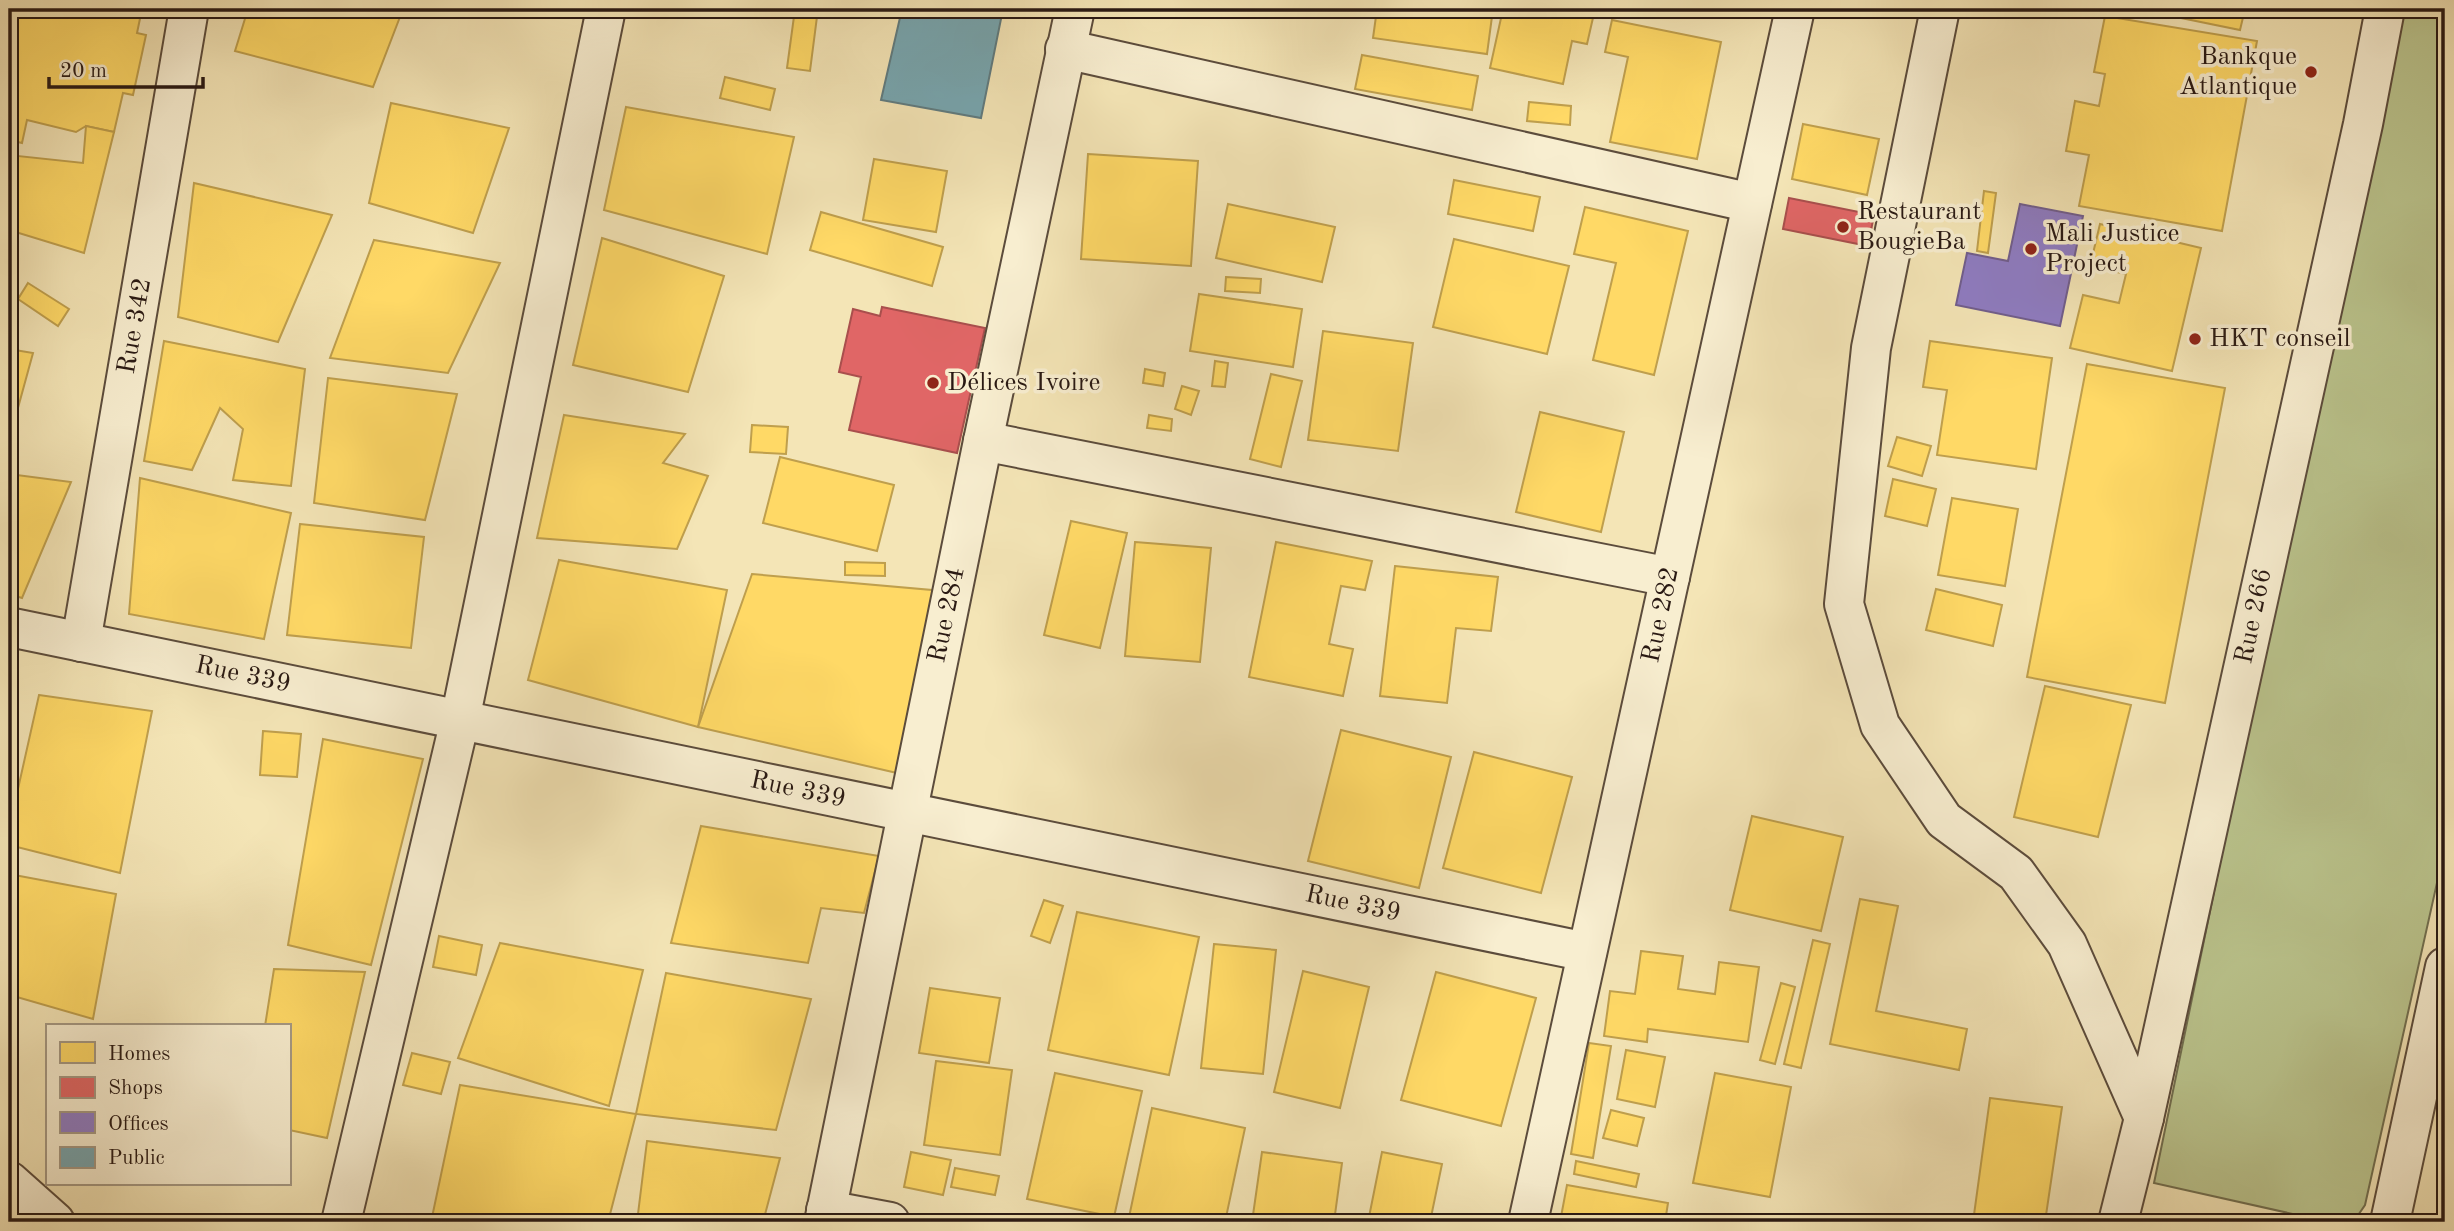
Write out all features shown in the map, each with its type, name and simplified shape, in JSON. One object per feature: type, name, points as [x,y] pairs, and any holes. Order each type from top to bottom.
[{"type":"street","name":"Rue 342","points":[[81,642],[189,9]]},
{"type":"street","points":[[341,1222],[460,720],[606,9]]},
{"type":"street","name":"Rue 284","points":[[825,1216],[983,441],[1075,9]]},
{"type":"street","name":"Rue 282","points":[[1528,1222],[1795,9]]},
{"type":"street","points":[[1940,9],[1871,348],[1844,604],[1880,725],[1944,820],[2016,873],[2067,944],[2144,1118]]},
{"type":"street","name":"Rue 266","points":[[2118,1222],[2144,1118],[2385,9]]},
{"type":"street","points":[[1065,49],[1752,203]]},
{"type":"street","points":[[983,441],[1670,577]]},
{"type":"street","name":"Rue 339","points":[[9,627],[1587,952]]},
{"type":"street","points":[[2390,1222],[2439,1027],[2445,967]]},
{"type":"street","points":[[9,1181],[55,1222]]},
{"type":"street","points":[[825,1216],[890,1222]]},
{"type":"green space","points":[[2396,9],[2445,9],[2445,847],[2365,1205],[2354,1221],[2329,1222],[2154,1183]]},
{"type":"building: Homes","points":[[15,9],[26,15],[92,9],[142,9],[137,33],[146,35],[133,95],[123,93],[114,132],[86,126],[76,132],[27,120],[22,143],[9,140],[9,10]]},
{"type":"building: Homes","points":[[248,9],[403,9],[373,87],[235,51]]},
{"type":"building: Homes","points":[[795,9],[818,9],[810,71],[787,68]]},
{"type":"building: Homes","points":[[1377,9],[1493,9],[1487,54],[1373,38]]},
{"type":"building: Homes","points":[[1503,9],[1595,9],[1587,44],[1572,41],[1563,84],[1490,68]]},
{"type":"building: Homes","points":[[2137,9],[2245,9],[2240,30]]},
{"type":"building: Homes","points":[[2105,16],[2257,41],[2222,231],[2079,206],[2089,155],[2066,151],[2075,101],[2099,106],[2105,74],[2094,72]]},
{"type":"building: Homes","points":[[1612,20],[1721,42],[1697,159],[1610,142],[1628,57],[1605,52]]},
{"type":"building: Homes","points":[[1362,55],[1478,76],[1472,110],[1355,89]]},
{"type":"building: Homes","points":[[725,77],[775,89],[770,110],[720,98]]},
{"type":"building: Homes","points":[[1529,102],[1571,106],[1570,125],[1527,121]]},
{"type":"building: Homes","points":[[391,103],[509,128],[473,233],[369,203]]},
{"type":"building: Homes","points":[[626,107],[794,137],[767,254],[604,210]]},
{"type":"building: Homes","points":[[1803,124],[1879,139],[1867,195],[1792,179]]},
{"type":"building: Homes","points":[[86,126],[114,132],[84,253],[9,230],[9,155],[83,163]]},
{"type":"building: Homes","points":[[1088,154],[1198,161],[1191,266],[1081,259]]},
{"type":"building: Homes","points":[[874,159],[947,171],[936,232],[863,220]]},
{"type":"building: Homes","points":[[1454,180],[1540,197],[1533,231],[1448,214]]},
{"type":"building: Homes","points":[[194,183],[332,215],[278,342],[178,317]]},
{"type":"building: Homes","points":[[1984,191],[1996,193],[1988,253],[1977,251]]},
{"type":"building: Homes","points":[[1228,204],[1335,227],[1322,282],[1216,258]]},
{"type":"building: Homes","points":[[1585,207],[1688,231],[1654,375],[1593,360],[1616,263],[1574,254]]},
{"type":"building: Homes","points":[[821,212],[943,247],[932,286],[810,250]]},
{"type":"building: Homes","points":[[2100,224],[2201,248],[2172,371],[2070,348],[2083,295],[2119,303],[2126,274],[2090,266]]},
{"type":"building: Homes","points":[[602,238],[724,276],[688,392],[573,365]]},
{"type":"building: Homes","points":[[1454,239],[1569,266],[1547,354],[1433,327]]},
{"type":"building: Homes","points":[[374,240],[500,263],[448,373],[330,358]]},
{"type":"building: Homes","points":[[1226,277],[1261,279],[1260,293],[1225,291]]},
{"type":"building: Homes","points":[[28,283],[69,309],[58,326],[18,299]]},
{"type":"building: Homes","points":[[1199,294],[1302,309],[1293,367],[1190,351]]},
{"type":"building: Homes","points":[[1323,331],[1413,343],[1398,451],[1308,440]]},
{"type":"building: Homes","points":[[164,341],[305,369],[291,486],[233,480],[243,429],[220,408],[192,470],[144,461]]},
{"type":"building: Homes","points":[[1930,341],[2052,358],[2036,469],[1937,455],[1947,390],[1923,387]]},
{"type":"building: Homes","points":[[9,349],[33,353],[10,437],[9,437]]},
{"type":"building: Homes","points":[[1215,361],[1228,363],[1225,387],[1212,386]]},
{"type":"building: Homes","points":[[2087,364],[2225,388],[2165,703],[2027,677]]},
{"type":"building: Homes","points":[[1145,369],[1165,373],[1163,386],[1143,383]]},
{"type":"building: Homes","points":[[1271,374],[1302,381],[1281,467],[1250,459]]},
{"type":"building: Homes","points":[[328,378],[457,394],[425,520],[314,503]]},
{"type":"building: Homes","points":[[1182,386],[1199,391],[1191,415],[1175,409]]},
{"type":"building: Homes","points":[[1540,412],[1624,432],[1601,532],[1516,512]]},
{"type":"building: Homes","points":[[564,415],[685,434],[663,463],[708,476],[677,549],[537,538]]},
{"type":"building: Homes","points":[[1149,415],[1172,419],[1171,431],[1147,428]]},
{"type":"building: Homes","points":[[752,425],[788,427],[786,454],[750,452]]},
{"type":"building: Homes","points":[[1897,437],[1931,446],[1922,476],[1888,466]]},
{"type":"building: Homes","points":[[780,457],[894,485],[877,551],[763,523]]},
{"type":"building: Homes","points":[[9,474],[71,482],[22,598],[9,594]]},
{"type":"building: Homes","points":[[140,478],[291,513],[264,639],[129,614]]},
{"type":"building: Homes","points":[[1893,479],[1936,489],[1927,526],[1885,516]]},
{"type":"building: Homes","points":[[1952,498],[2018,509],[2005,586],[1938,575]]},
{"type":"building: Homes","points":[[1071,521],[1127,533],[1100,648],[1044,635]]},
{"type":"building: Homes","points":[[300,524],[424,537],[411,648],[287,635]]},
{"type":"building: Homes","points":[[1135,542],[1211,548],[1200,662],[1125,656]]},
{"type":"building: Homes","points":[[1276,542],[1372,561],[1365,590],[1341,586],[1329,644],[1353,649],[1343,696],[1249,677]]},
{"type":"building: Homes","points":[[559,560],[727,590],[698,727],[528,680]]},
{"type":"building: Homes","points":[[845,562],[885,563],[885,576],[845,575]]},
{"type":"building: Homes","points":[[1395,566],[1498,577],[1491,631],[1456,628],[1447,703],[1380,696]]},
{"type":"building: Homes","points":[[752,574],[943,591],[897,773],[698,727]]},
{"type":"building: Homes","points":[[1936,589],[2002,605],[1993,646],[1926,630]]},
{"type":"building: Homes","points":[[2045,686],[2131,705],[2098,837],[2014,817]]},
{"type":"building: Homes","points":[[39,695],[152,711],[120,873],[9,845],[9,829]]},
{"type":"building: Homes","points":[[1341,730],[1451,757],[1419,888],[1308,861]]},
{"type":"building: Homes","points":[[263,731],[301,734],[297,777],[260,775]]},
{"type":"building: Homes","points":[[323,739],[423,759],[371,965],[288,945]]},
{"type":"building: Homes","points":[[1474,752],[1572,777],[1541,893],[1443,868]]},
{"type":"building: Homes","points":[[1752,816],[1843,837],[1821,931],[1730,910]]},
{"type":"building: Homes","points":[[701,826],[879,856],[864,913],[821,908],[808,963],[671,943]]},
{"type":"building: Homes","points":[[9,874],[116,894],[93,1019],[10,995],[9,999]]},
{"type":"building: Homes","points":[[1860,899],[1898,906],[1876,1011],[1967,1029],[1959,1070],[1830,1044]]},
{"type":"building: Homes","points":[[1044,900],[1063,906],[1050,943],[1031,936]]},
{"type":"building: Homes","points":[[1077,912],[1199,937],[1169,1075],[1048,1050]]},
{"type":"building: Homes","points":[[439,936],[482,945],[476,975],[433,967]]},
{"type":"building: Homes","points":[[1813,940],[1830,944],[1801,1068],[1784,1064]]},
{"type":"building: Homes","points":[[500,943],[643,970],[609,1106],[458,1058]]},
{"type":"building: Homes","points":[[1214,944],[1276,950],[1263,1074],[1201,1068]]},
{"type":"building: Homes","points":[[1641,951],[1683,956],[1678,989],[1715,994],[1719,962],[1759,967],[1748,1042],[1648,1029],[1647,1042],[1604,1036],[1610,991],[1635,994]]},
{"type":"building: Homes","points":[[274,969],[365,972],[327,1138],[290,1130],[290,1024],[265,1024]]},
{"type":"building: Homes","points":[[1303,971],[1369,987],[1340,1108],[1274,1092]]},
{"type":"building: Homes","points":[[1436,972],[1536,998],[1501,1126],[1401,1100]]},
{"type":"building: Homes","points":[[666,973],[811,999],[776,1130],[636,1114]]},
{"type":"building: Homes","points":[[1781,983],[1795,987],[1775,1064],[1760,1060]]},
{"type":"building: Homes","points":[[930,988],[1000,998],[989,1063],[919,1053]]},
{"type":"building: Homes","points":[[1589,1043],[1611,1046],[1593,1158],[1571,1154]]},
{"type":"building: Homes","points":[[1626,1050],[1665,1057],[1655,1107],[1617,1099]]},
{"type":"building: Homes","points":[[412,1053],[450,1062],[441,1094],[403,1085]]},
{"type":"building: Homes","points":[[936,1061],[1012,1070],[1000,1155],[924,1145]]},
{"type":"building: Homes","points":[[1055,1073],[1142,1091],[1114,1217],[1027,1199]]},
{"type":"building: Homes","points":[[1715,1073],[1791,1087],[1770,1197],[1693,1183]]},
{"type":"building: Homes","points":[[460,1085],[636,1114],[608,1222],[431,1222]]},
{"type":"building: Homes","points":[[1990,1098],[2062,1107],[2045,1222],[1973,1222]]},
{"type":"building: Homes","points":[[1152,1108],[1245,1128],[1225,1222],[1128,1222]]},
{"type":"building: Homes","points":[[1611,1110],[1644,1118],[1637,1146],[1603,1138]]},
{"type":"building: Homes","points":[[647,1141],[780,1158],[763,1222],[637,1222]]},
{"type":"building: Homes","points":[[911,1152],[951,1160],[943,1195],[904,1187]]},
{"type":"building: Homes","points":[[1262,1152],[1342,1163],[1334,1222],[1252,1222]]},
{"type":"building: Homes","points":[[1382,1152],[1442,1164],[1430,1222],[1368,1222]]},
{"type":"building: Homes","points":[[1576,1161],[1639,1174],[1636,1187],[1574,1174]]},
{"type":"building: Homes","points":[[955,1168],[999,1176],[995,1195],[951,1187]]},
{"type":"building: Homes","points":[[1567,1185],[1668,1203],[1665,1222],[1560,1222]]},
{"type":"building: Shops","points":[[1789,198],[1874,215],[1868,246],[1783,229]]},
{"type":"building: Shops","points":[[882,307],[985,328],[957,453],[849,430],[861,377],[839,372],[853,309],[880,316]]},
{"type":"building: Offices","points":[[2020,204],[2083,216],[2060,326],[1956,305],[1967,253],[2008,261]]},
{"type":"building: Public","points":[[902,9],[1003,9],[981,118],[881,100]]},
{"type":"place","name":"Bankque Atlantique","points":[[2311,72]]},
{"type":"place","name":"Restaurant BougieBa","points":[[1843,227]]},
{"type":"place","name":"Mali Justice Project","points":[[2031,249]]},
{"type":"place","name":"HKT conseil","points":[[2195,339]]},
{"type":"place","name":"Délices Ivoire","points":[[933,383]]}]
